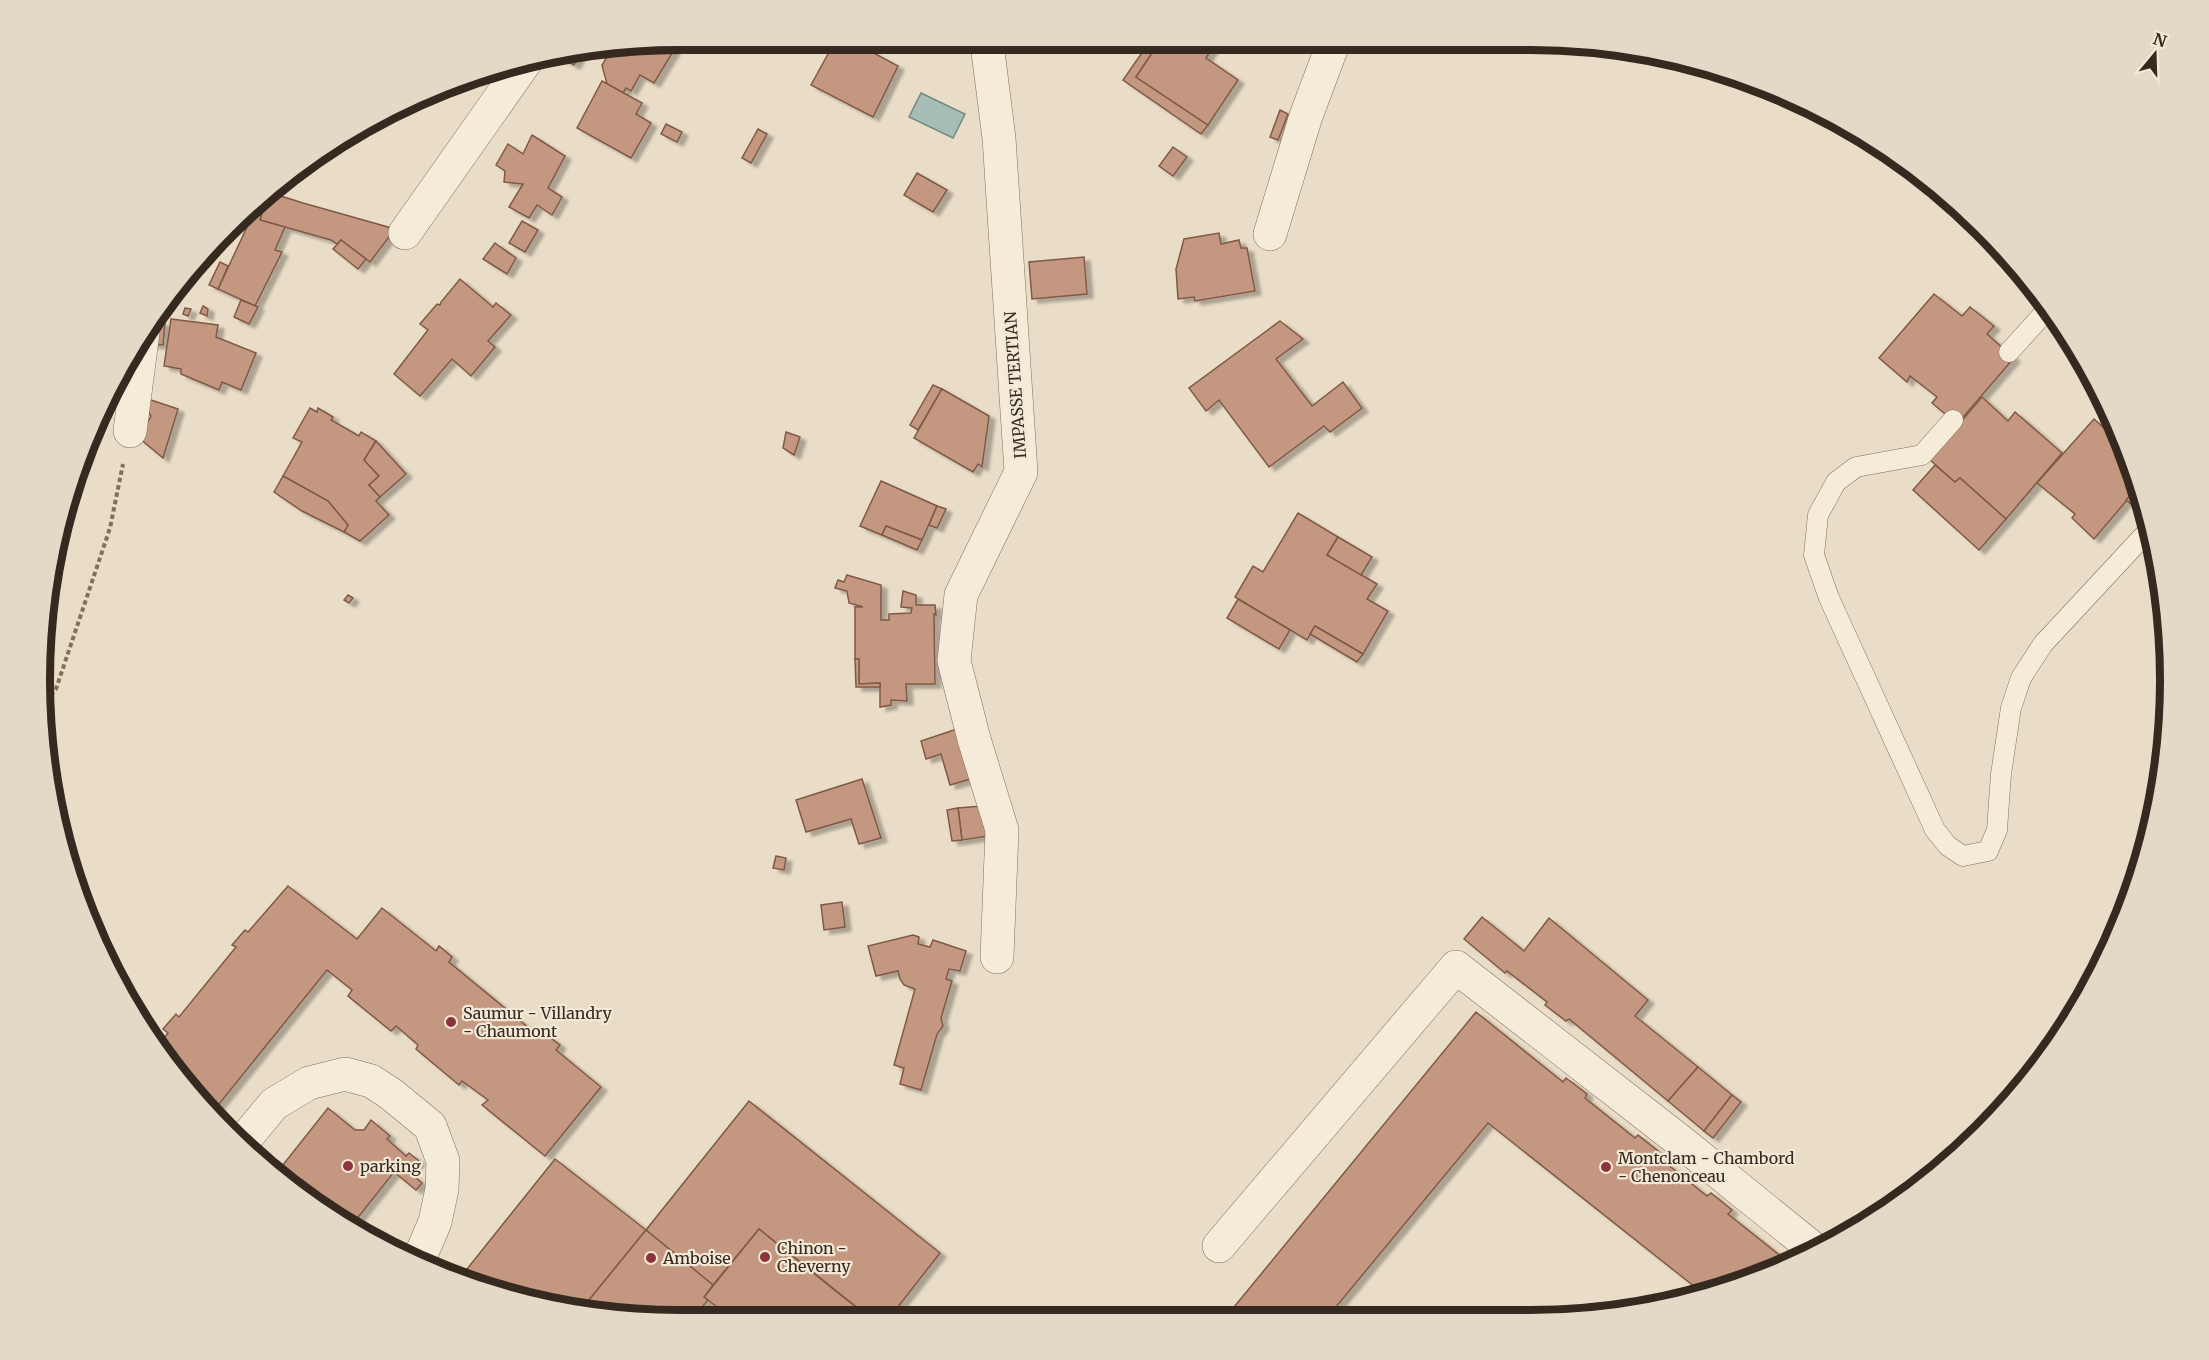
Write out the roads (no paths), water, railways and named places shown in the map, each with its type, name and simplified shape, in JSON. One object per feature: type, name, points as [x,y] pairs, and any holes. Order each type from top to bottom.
[{"type":"street","name":"IMPASSE TERTIAN","points":[[988,50],[999,138],[1021,472],[961,595],[954,661],[974,739],[1002,830],[996,957]]},
{"type":"street","points":[[1270,234],[1306,116],[1331,50]]},
{"type":"street","points":[[405,233],[519,70]]},
{"type":"street","points":[[130,431],[140,356]]},
{"type":"street","points":[[1219,1246],[1456,967],[1671,1134],[1808,1245]]},
{"type":"street","points":[[246,1137],[274,1104],[309,1083],[345,1074],[371,1081],[391,1094],[430,1126],[443,1161],[442,1190],[435,1222],[420,1254]]},
{"type":"lane","points":[[2009,352],[2042,315]]},
{"type":"lane","points":[[1953,420],[1922,456],[1856,467],[1836,482],[1818,515],[1814,555],[1829,598],[1935,830],[1948,846],[1963,856],[1988,851],[1997,830],[2001,774],[2011,708],[2021,678],[2043,644],[2142,537]]},
{"type":"water","points":[[921,93],[965,114],[953,138],[909,117]]},
{"type":"place","name":"Saumur - Villandry - Chaumont","points":[[451,1022]]},
{"type":"place","name":"parking","points":[[348,1166]]},
{"type":"place","name":"Montclam - Chambord - Chenonceau","points":[[1606,1167]]},
{"type":"place","name":"Chinon - Cheverny","points":[[765,1257]]},
{"type":"place","name":"Amboise","points":[[651,1258]]}]
